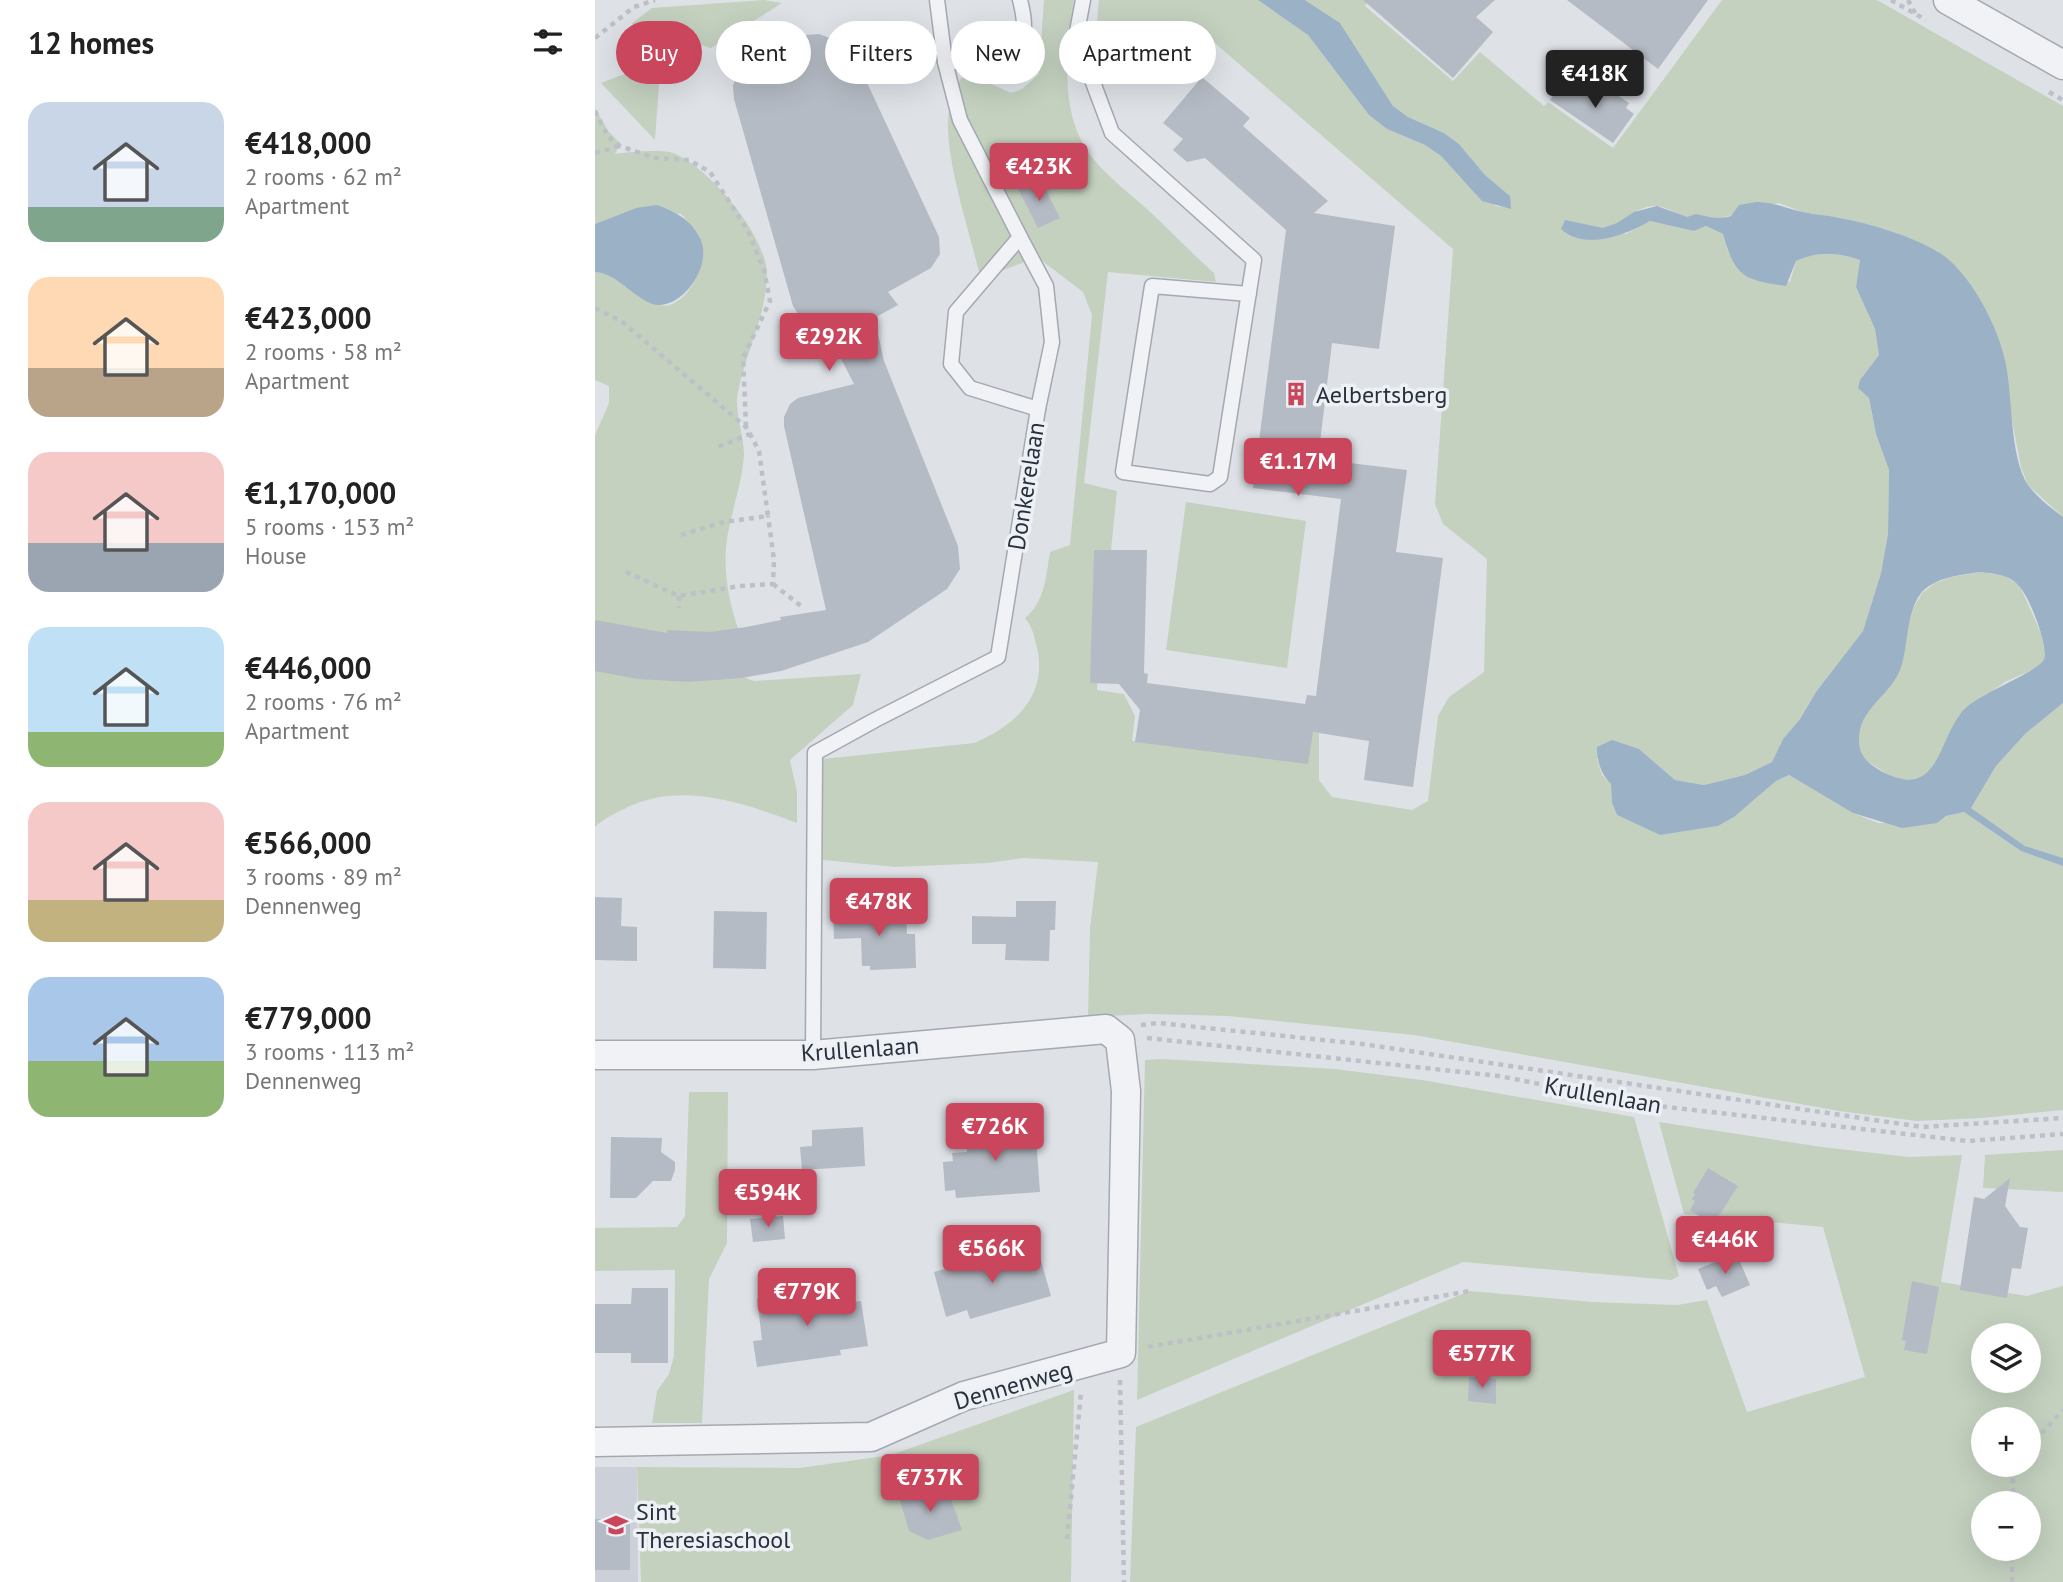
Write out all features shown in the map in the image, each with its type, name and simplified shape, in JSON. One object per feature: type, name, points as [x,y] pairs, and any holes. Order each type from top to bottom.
[{"type":"street","points":[[1948,0],[2063,65]]},
{"type":"street","points":[[1121,1353],[1126,1091],[1123,1035]]},
{"type":"street","name":"Krullenlaan","points":[[595,1055],[813,1055],[1123,1035]]},
{"type":"street","name":"Dennenweg","points":[[595,1442],[871,1437],[964,1396],[1121,1353]]},
{"type":"lane","points":[[937,0],[945,62],[960,120],[1046,286],[1052,342],[1038,409]]},
{"type":"lane","points":[[945,62],[1006,63],[1020,44],[1026,25],[1020,0]]},
{"type":"lane","points":[[1083,0],[1076,37],[1112,133],[1254,260],[1249,294],[1220,477],[1210,485],[1123,472],[1152,286],[1249,294]]},
{"type":"lane","name":"Donkerelaan","points":[[813,1055],[815,754],[874,720],[999,657],[1038,409],[970,388],[951,364],[956,312],[1020,237]]},
{"type":"path","points":[[595,38],[634,7],[655,0]]},
{"type":"path","points":[[1891,0],[1915,14],[1908,0]]},
{"type":"path","points":[[595,111],[608,137],[620,146],[655,158],[689,160],[710,172],[748,231],[764,270],[770,301],[743,358],[746,427]]},
{"type":"path","points":[[595,153],[620,146]]},
{"type":"path","points":[[595,308],[621,321],[746,427],[759,451],[775,560],[773,584]]},
{"type":"path","points":[[715,448],[750,435]]},
{"type":"path","points":[[681,535],[724,522],[768,516]]},
{"type":"path","points":[[626,572],[679,596],[740,586],[773,584],[801,606]]},
{"type":"path","points":[[679,596],[679,608]]},
{"type":"path","points":[[1123,1035],[1159,1023],[1362,1044],[1922,1127],[2063,1118]]},
{"type":"path","name":"Krullenlaan","points":[[1123,1035],[1499,1076],[1640,1104],[1968,1142],[2063,1134]]},
{"type":"path","points":[[1124,1582],[1121,1353],[1471,1291]]},
{"type":"path","points":[[1067,1539],[1083,1365]]},
{"type":"path","points":[[2041,1434],[2063,1410]]},
{"type":"path","points":[[2012,1561],[2012,1582]]},
{"type":"shaded area","name":"Sint Theresiaschool","points":[[595,1467],[637,1467],[638,1582],[595,1582]]},
{"type":"green space","points":[[764,0],[782,3],[754,21],[716,21],[716,45],[711,48],[702,45],[702,21],[635,21],[652,8]]},
{"type":"green space","points":[[1044,0],[1074,0],[1071,21],[1059,21],[1059,84],[1068,84],[1070,107],[1079,136],[1095,161],[1214,273],[1216,282],[1108,272],[1084,483],[1117,491],[1110,560],[1102,560],[1097,690],[1124,694],[1135,716],[1132,741],[1297,762],[1301,731],[1319,733],[1319,780],[1332,797],[1412,810],[1428,801],[1438,716],[1449,697],[1484,672],[1487,559],[1443,524],[1435,504],[1453,249],[1216,44],[1216,21],[1097,21],[1099,0],[1258,0],[1308,35],[1369,115],[1387,129],[1425,145],[1441,156],[1460,177],[1496,206],[1510,208],[1510,196],[1485,175],[1459,144],[1393,106],[1340,23],[1305,0],[1369,0],[1365,6],[1453,81],[1480,52],[1544,106],[1548,102],[1613,148],[1722,0],[1877,0],[2063,106],[2063,517],[2028,485],[2021,467],[2009,405],[2005,360],[1938,251],[1890,231],[1841,218],[1802,212],[1779,203],[1713,220],[1686,217],[1655,206],[1641,209],[1605,228],[1573,222],[1562,223],[1626,234],[1650,221],[1694,231],[1706,226],[1723,234],[1728,252],[1790,282],[1796,261],[1805,257],[1827,253],[1860,260],[1856,287],[1875,329],[1879,355],[1860,380],[1869,398],[1876,434],[1889,470],[1888,534],[1881,573],[1863,631],[1783,739],[1772,762],[1745,775],[1704,785],[1675,780],[1639,749],[1597,759],[1602,775],[1611,784],[1612,803],[1617,815],[1660,835],[1718,826],[1734,817],[1776,781],[1789,775],[1853,813],[1878,823],[1937,823],[1946,816],[1964,812],[2021,851],[2063,866],[2063,1110],[1917,1121],[1839,1111],[1414,1035],[1228,1016],[1148,1014],[1088,1017],[1090,929],[1098,862],[1024,858],[988,863],[896,867],[823,860],[823,759],[974,743],[1003,728],[1015,718],[1033,695],[1038,681],[1037,648],[1032,629],[1025,618],[1032,612],[1041,596],[1050,552],[1070,545],[1092,315],[1083,292],[1037,257],[1004,270],[979,272],[954,175],[948,120],[949,109],[958,84],[991,84],[1011,93],[1028,84],[1045,84],[1045,21],[1043,21]]},
{"type":"green space","points":[[616,77],[616,84],[659,84],[655,140],[601,83]]},
{"type":"green space","points":[[595,108],[609,132],[620,143],[615,154],[644,151],[673,153],[703,172],[747,223],[765,259],[767,275],[763,305],[738,392],[737,408],[744,455],[726,547],[728,591],[745,646],[595,622],[595,435],[609,403],[609,386],[595,380],[595,272],[605,274],[653,303],[663,306],[672,304],[687,293],[697,277],[702,248],[698,233],[681,214],[636,208],[595,224]]},
{"type":"green space","points":[[1186,502],[1306,521],[1287,668],[1166,650]]},
{"type":"green space","points":[[1980,572],[2005,576],[2020,586],[2046,645],[2041,666],[2005,682],[1963,711],[1934,767],[1921,778],[1902,780],[1891,776],[1865,760],[1859,750],[1859,731],[1866,713],[1885,691],[1913,609],[1922,593],[1935,583]]},
{"type":"green space","points":[[595,657],[734,674],[754,681],[861,674],[853,705],[790,760],[797,792],[797,823],[732,802],[687,795],[643,801],[611,815],[595,827]]},
{"type":"green space","points":[[2063,703],[2063,858],[2025,846],[1971,808],[1996,766],[2026,733]]},
{"type":"green space","points":[[1145,1060],[1335,1069],[1422,1080],[1634,1117],[1679,1276],[1671,1280],[1463,1262],[1137,1400]]},
{"type":"green space","points":[[689,1092],[728,1092],[727,1243],[709,1279],[702,1423],[652,1423],[657,1391],[669,1374],[674,1356],[675,1270],[595,1271],[595,1228],[677,1227],[685,1216]]},
{"type":"green space","points":[[1659,1122],[1822,1147],[1909,1157],[1962,1155],[1941,1282],[2027,1296],[2063,1286],[2063,1582],[1130,1582],[1136,1427],[1470,1291],[1592,1302],[1677,1305],[1707,1300],[1747,1412],[1865,1377],[1823,1227],[1684,1214]]},
{"type":"green space","points":[[2063,1150],[2063,1192],[1983,1188],[1985,1155]]},
{"type":"green space","points":[[1074,1390],[1071,1582],[641,1582],[637,1467],[800,1468],[891,1455]]},
{"type":"water","points":[[1258,0],[1305,0],[1340,23],[1393,106],[1459,144],[1485,175],[1510,196],[1511,209],[1482,201],[1441,156],[1425,145],[1387,129],[1369,115],[1308,35]]},
{"type":"water","points":[[1770,203],[1864,223],[1913,240],[1947,258],[1970,283],[1988,314],[2001,346],[2008,374],[2014,442],[2022,473],[2036,494],[2063,517],[2063,703],[2026,733],[1996,766],[1971,808],[2025,846],[2063,858],[2063,866],[2021,851],[1964,812],[1946,816],[1937,823],[1902,828],[1853,813],[1789,775],[1776,781],[1734,817],[1718,826],[1660,835],[1617,815],[1612,803],[1611,784],[1602,772],[1597,752],[1597,747],[1612,740],[1639,749],[1675,780],[1704,785],[1745,775],[1772,762],[1783,739],[1863,631],[1881,573],[1888,534],[1889,470],[1876,434],[1869,398],[1858,388],[1860,380],[1879,355],[1875,329],[1856,287],[1860,260],[1827,254],[1804,258],[1796,261],[1786,286],[1760,281],[1743,274],[1732,259],[1723,234],[1706,226],[1694,231],[1650,221],[1618,235],[1593,240],[1571,236],[1561,229],[1565,220],[1603,228],[1634,212],[1657,206],[1687,217],[1696,214],[1722,218],[1731,216],[1739,205]],"holes":[[[1980,572],[2011,579],[2023,591],[2041,633],[2044,659],[2036,667],[1963,710],[1934,765],[1926,774],[1915,779],[1901,779],[1883,772],[1863,756],[1859,747],[1860,730],[1863,720],[1900,670],[1916,602],[1921,593],[1933,583]]]},
{"type":"water","points":[[657,205],[686,220],[699,236],[703,246],[703,257],[695,280],[680,297],[660,305],[652,304],[612,278],[595,272],[595,224],[636,208]]},
{"type":"building","points":[[1363,0],[1495,0],[1476,17],[1493,32],[1453,78]]},
{"type":"building","points":[[1567,0],[1708,0],[1658,69]]},
{"type":"building","points":[[811,35],[825,36],[825,84],[868,84],[939,237],[940,254],[931,268],[888,292],[898,305],[878,316],[878,334],[884,361],[958,546],[960,569],[947,589],[868,642],[781,671],[742,678],[688,682],[638,679],[595,671],[595,620],[667,633],[667,630],[710,632],[826,610],[784,417],[790,404],[798,398],[854,384],[833,343],[822,332],[802,320],[793,306],[734,99],[733,86],[811,84]]},
{"type":"building","points":[[1564,79],[1597,102],[1607,88],[1629,103],[1626,108],[1634,114],[1613,143],[1550,100]]},
{"type":"building","name":"Aelbertsberg","points":[[1196,84],[1210,84],[1250,118],[1243,126],[1328,201],[1314,213],[1395,226],[1379,349],[1332,343],[1318,459],[1407,470],[1396,552],[1443,558],[1413,787],[1364,780],[1369,741],[1313,732],[1308,764],[1135,742],[1140,710],[1119,684],[1090,683],[1094,550],[1147,550],[1144,673],[1148,674],[1147,683],[1305,704],[1307,695],[1316,696],[1341,499],[1253,488],[1286,230],[1205,158],[1187,162],[1173,150],[1183,139],[1163,123]]},
{"type":"building","points":[[1040,178],[1060,218],[1038,228],[1018,189]]},
{"type":"building","points":[[595,897],[622,898],[621,926],[637,927],[637,961],[595,960]]},
{"type":"building","points":[[1016,901],[1056,901],[1055,930],[1050,930],[1049,961],[1005,960],[1006,944],[972,944],[972,916],[1016,917]]},
{"type":"building","points":[[906,910],[907,934],[915,934],[916,968],[870,970],[870,966],[862,966],[861,938],[834,939],[833,913]]},
{"type":"building","points":[[714,911],[767,912],[766,969],[713,968]]},
{"type":"building","points":[[1035,1125],[1040,1192],[956,1198],[955,1190],[945,1191],[943,1162],[953,1161],[952,1153],[967,1152],[966,1130]]},
{"type":"building","points":[[863,1127],[865,1166],[802,1170],[800,1147],[812,1146],[812,1130]]},
{"type":"building","points":[[611,1137],[662,1138],[661,1152],[675,1162],[671,1181],[653,1181],[636,1198],[610,1198]]},
{"type":"building","points":[[1708,1168],[1738,1186],[1713,1225],[1690,1210],[1695,1201],[1692,1199],[1695,1194],[1693,1193]]},
{"type":"building","points":[[2010,1178],[2005,1206],[2020,1227],[2028,1228],[2021,1269],[2012,1268],[2007,1298],[1960,1290],[1974,1197],[1984,1199]]},
{"type":"building","points":[[783,1216],[785,1239],[753,1242],[750,1219]]},
{"type":"building","points":[[1038,1250],[1051,1296],[970,1319],[967,1310],[946,1317],[934,1272],[976,1260],[987,1264]]},
{"type":"building","points":[[1738,1257],[1750,1285],[1722,1297],[1716,1286],[1707,1290],[1698,1269],[1725,1258],[1727,1262]]},
{"type":"building","points":[[1912,1281],[1939,1287],[1927,1354],[1904,1350],[1906,1341],[1902,1340]]},
{"type":"building","points":[[632,1288],[668,1288],[668,1363],[631,1363],[631,1353],[595,1353],[595,1304],[631,1304]]},
{"type":"building","points":[[831,1289],[833,1305],[861,1301],[868,1346],[840,1350],[841,1355],[757,1367],[753,1341],[762,1340],[757,1299]]},
{"type":"building","points":[[1469,1377],[1496,1379],[1496,1404],[1468,1401]]},
{"type":"building","points":[[932,1487],[950,1496],[962,1530],[928,1540],[909,1531],[899,1497]]},
{"type":"building","points":[[595,1519],[630,1519],[630,1570],[595,1570]]},
{"type":"place","name":"Aelbertsberg","points":[[1296,394]]},
{"type":"place","name":"Sint Theresiaschool","points":[[616,1525]]}]
